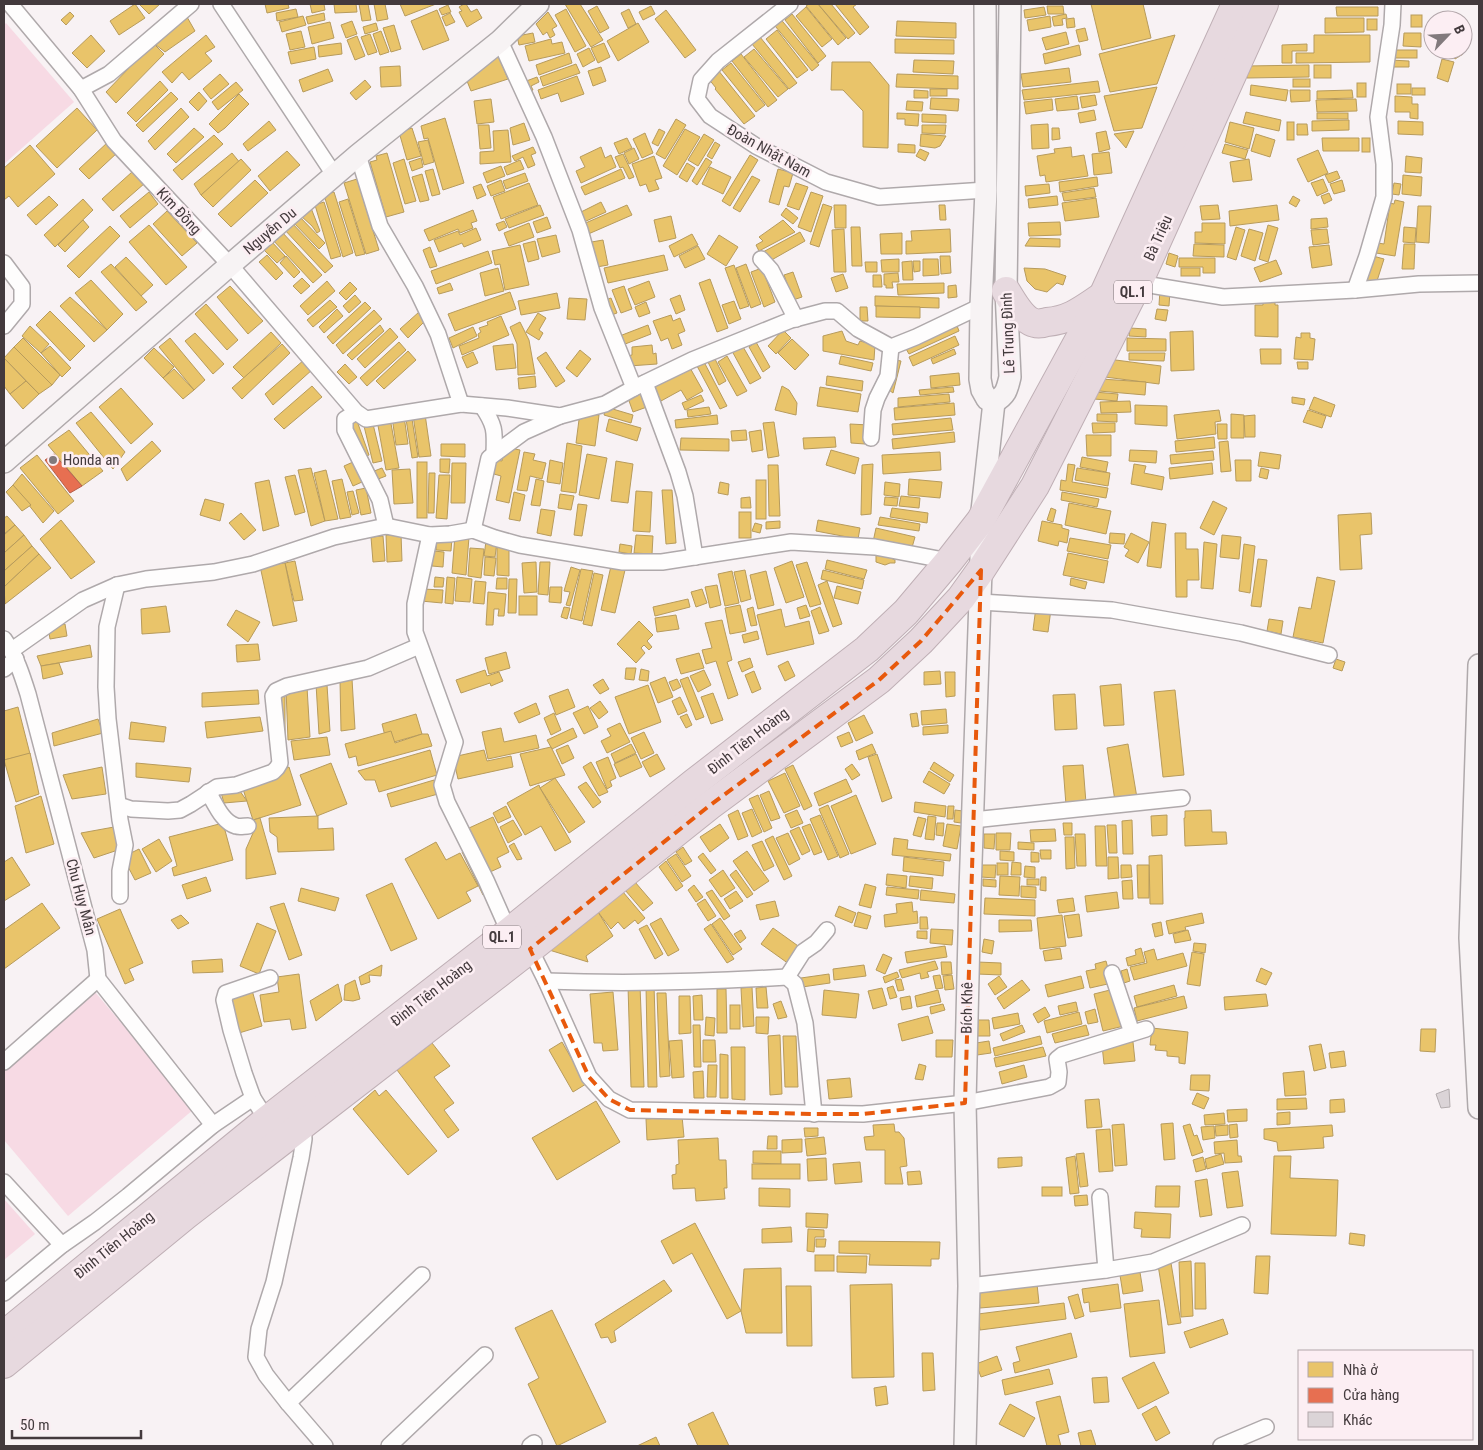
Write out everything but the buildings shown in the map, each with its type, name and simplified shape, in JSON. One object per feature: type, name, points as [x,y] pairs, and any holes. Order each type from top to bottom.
[{"type":"highway","name":"Bà Triệu","points":[[981,520],[1104,296],[1236,4]]},
{"type":"highway","name":"Bà Triệu","points":[[981,570],[1035,486],[1138,283],[1264,4]]},
{"type":"highway","points":[[1006,292],[1019,310],[1036,323],[1069,318],[1104,296]]},
{"type":"highway","name":"Đinh Tiên Hoàng","points":[[4,1364],[186,1215],[303,1123],[520,940],[686,789],[867,649],[906,612],[981,520]]},
{"type":"highway","name":"Đinh Tiên Hoàng","points":[[4,1335],[260,1109],[520,940],[709,806],[879,680],[921,641],[961,598],[981,570]]},
{"type":"main road","name":"Lê Trung Đình","points":[[986,4],[986,190],[980,379],[982,390],[987,399],[994,402],[1002,397],[1007,389],[1010,377],[1006,292],[1010,4]]},
{"type":"main road","name":"Nguyễn Du","points":[[4,462],[358,155],[500,41],[527,7]]},
{"type":"main road","name":"Bích Khê","points":[[965,1446],[969,1286],[965,1103],[981,520],[994,402]]},
{"type":"main road","points":[[1479,665],[1470,938],[1479,1108]]},
{"type":"street","name":"Kim Đồng","points":[[10,4],[81,89],[114,141],[230,265],[356,412]]},
{"type":"street","points":[[81,89],[109,74],[191,4]]},
{"type":"street","points":[[221,4],[335,176]]},
{"type":"street","name":"Đoàn Nhật Nam","points":[[790,4],[718,61],[701,80],[697,99],[710,116],[756,146],[826,182],[854,191],[879,197],[986,190]]},
{"type":"street","points":[[1355,290],[1384,197],[1384,164],[1378,118],[1394,4]]},
{"type":"street","points":[[500,41],[544,138],[580,230],[602,308],[640,385],[682,488],[695,557]]},
{"type":"street","points":[[358,155],[380,226],[416,286],[438,334],[461,404]]},
{"type":"street","points":[[761,259],[771,270],[796,319]]},
{"type":"street","points":[[4,263],[22,287],[22,304],[4,326]]},
{"type":"street","points":[[1138,283],[1223,297],[1355,290],[1419,284],[1479,283]]},
{"type":"street","points":[[891,347],[981,306]]},
{"type":"street","points":[[474,530],[479,498],[489,458],[524,432],[560,416],[605,404],[692,360],[796,319],[825,311],[837,311],[858,329],[891,347]]},
{"type":"street","points":[[871,438],[873,410],[888,376],[891,347]]},
{"type":"street","points":[[386,526],[380,500],[345,430],[345,419],[356,412],[366,418],[461,404],[560,416]]},
{"type":"street","points":[[482,406],[490,418],[495,431],[494,453]]},
{"type":"street","points":[[4,669],[11,649],[83,600],[117,585],[146,579],[214,572],[253,564],[334,537],[386,526],[430,535],[474,530],[520,545],[623,562],[662,562],[791,542],[875,547],[949,561]]},
{"type":"street","points":[[430,535],[415,604],[415,632],[456,742],[442,785],[447,802],[486,880],[546,982],[588,1077],[609,1099],[630,1110],[863,1114],[965,1103],[1049,1087],[1058,1082],[1057,1059],[1062,1055],[1139,1031],[1112,973]]},
{"type":"street","points":[[117,585],[107,627],[106,687],[120,820],[125,845],[120,871],[120,896]]},
{"type":"street","points":[[980,602],[1112,610],[1241,633],[1329,655]]},
{"type":"street","points":[[119,805],[131,809],[168,812],[180,810],[218,787],[236,784],[274,772],[280,763],[273,696],[276,690],[368,668],[419,646]]},
{"type":"street","name":"Chu Huy Mân","points":[[11,649],[28,694],[96,950],[98,979]]},
{"type":"street","points":[[208,792],[223,817],[230,823],[237,826],[248,826]]},
{"type":"street","points":[[973,820],[1182,798]]},
{"type":"street","points":[[787,977],[803,952],[816,943],[827,930]]},
{"type":"street","points":[[546,982],[609,984],[787,977],[795,984],[805,1023],[814,1114]]},
{"type":"street","points":[[4,1293],[62,1245],[128,1196],[213,1125],[260,1109],[230,1030],[224,1000],[226,993],[270,978]]},
{"type":"street","points":[[4,1062],[98,979],[213,1125]]},
{"type":"street","points":[[303,1123],[304,1139],[301,1158],[274,1282],[259,1329],[256,1357],[266,1375],[325,1446]]},
{"type":"street","points":[[4,1182],[62,1245]]},
{"type":"street","points":[[1100,1197],[1106,1270]]},
{"type":"street","points":[[969,1286],[1106,1270],[1153,1262],[1242,1226]]},
{"type":"street","points":[[288,1402],[422,1275]]},
{"type":"street","points":[[389,1446],[485,1355]]},
{"type":"street","points":[[1222,1446],[1266,1427]]},
{"type":"highlighted area","points":[[981,570],[965,1103],[863,1114],[814,1114],[630,1110],[609,1099],[589,1077],[530,949],[709,806],[879,680],[921,641]]},
{"type":"shaded area","points":[[6,23],[74,102],[4,164],[4,25]]},
{"type":"shaded area","points":[[95,992],[194,1109],[68,1216],[4,1140],[4,1069]]},
{"type":"shaded area","points":[[4,1199],[35,1234],[4,1260]]},
{"type":"place","name":"Honda an","points":[[53,460]]}]
